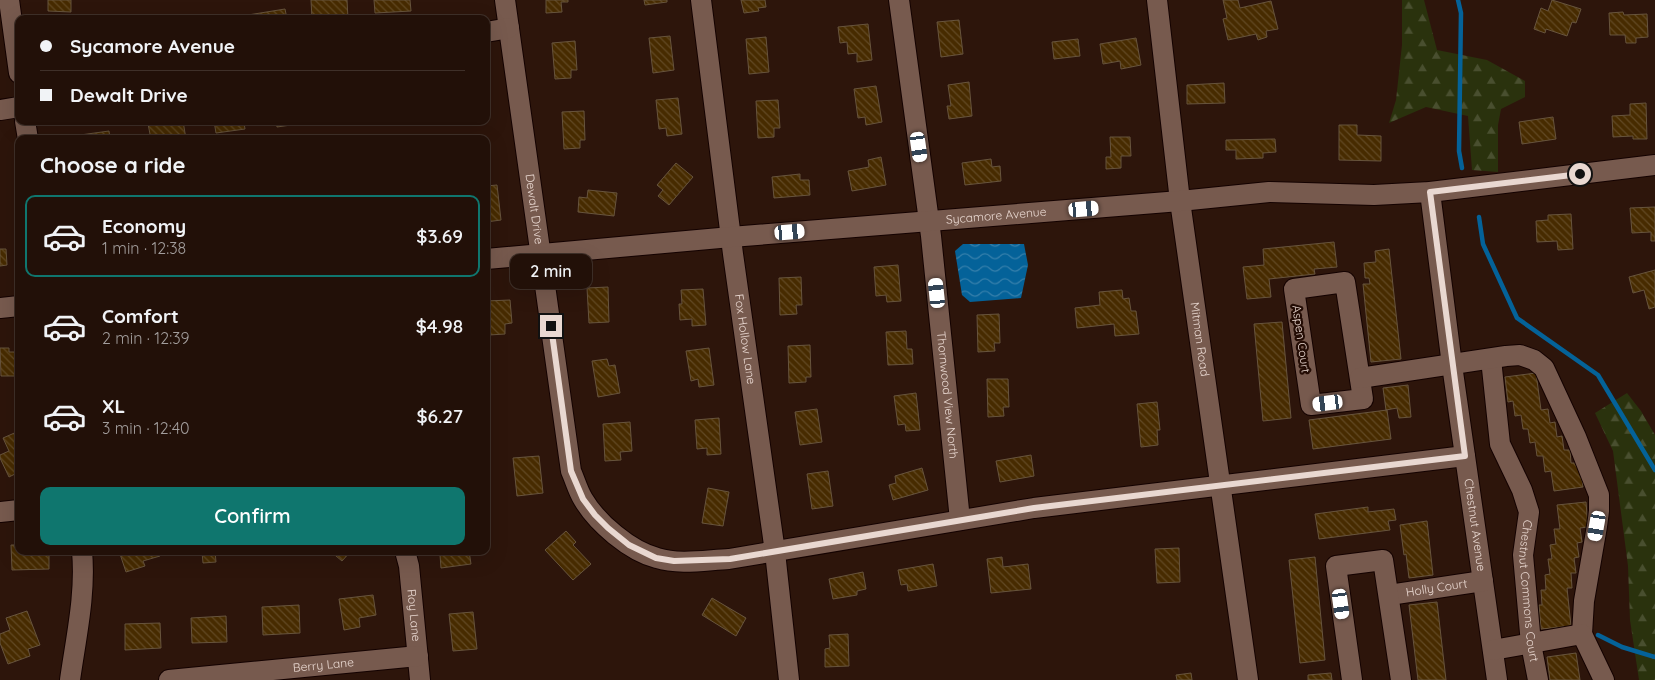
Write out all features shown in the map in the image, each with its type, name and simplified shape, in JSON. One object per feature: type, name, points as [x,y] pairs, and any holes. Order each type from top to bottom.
[{"type":"street","points":[[9,0],[15,44]]},
{"type":"street","name":"Dewalt Drive","points":[[505,0],[571,471],[583,499],[595,515],[629,545],[656,558],[688,561],[730,559],[1034,508],[1465,456]]},
{"type":"street","name":"Fox Hollow Lane","points":[[701,0],[731,237],[775,552],[789,680]]},
{"type":"street","name":"Thornwood View North","points":[[899,0],[929,221],[960,520]]},
{"type":"street","name":"Mitman Road","points":[[1157,0],[1180,201],[1248,680]]},
{"type":"street","points":[[490,31],[509,28]]},
{"type":"street","points":[[0,110],[15,108]]},
{"type":"street","name":"Sycamore Avenue","points":[[490,259],[1269,192],[1374,195],[1430,192],[1655,165]]},
{"type":"street","name":"Chestnut Avenue","points":[[1430,192],[1452,365],[1497,680]]},
{"type":"street","name":"Aspen Court","points":[[1345,282],[1360,378],[1363,399],[1311,406],[1294,288],[1345,282]]},
{"type":"street","points":[[0,308],[15,306]]},
{"type":"street","points":[[1360,378],[1520,355],[1534,360],[1544,368],[1576,437],[1598,495],[1599,511],[1584,601],[1582,634],[1604,680]]},
{"type":"street","name":"Chestnut Commons Court","points":[[1491,359],[1500,444],[1522,490],[1529,512],[1523,555],[1531,644],[1538,680]]},
{"type":"street","points":[[0,512],[15,510]]},
{"type":"street","points":[[70,680],[82,596],[82,555]]},
{"type":"street","name":"Roy Lane","points":[[406,555],[409,566],[420,680]]},
{"type":"street","name":"Holly Court","points":[[1352,680],[1336,566],[1383,560],[1401,680]]},
{"type":"street","name":"Holly Court","points":[[1389,595],[1483,581]]},
{"type":"street","points":[[1493,650],[1582,634]]},
{"type":"street","name":"Berry Lane","points":[[169,680],[418,656]]},
{"type":"green space","points":[[1402,0],[1424,0],[1437,50],[1487,60],[1525,81],[1525,97],[1501,109],[1498,125],[1498,172],[1472,170],[1468,116],[1426,107],[1389,123],[1396,100],[1402,45]]},
{"type":"green space","points":[[1627,393],[1641,411],[1655,435],[1655,680],[1639,680],[1630,620],[1628,566],[1613,451],[1595,413]]},
{"type":"water","points":[[963,244],[1024,244],[1028,265],[1021,298],[970,302],[962,295],[955,251]]},
{"type":"building","points":[[48,0],[71,0],[71,12],[48,11]]},
{"type":"building","points":[[311,0],[347,0],[348,15],[312,15]]},
{"type":"building","points":[[374,0],[410,0],[411,11],[375,13]]},
{"type":"building","points":[[546,0],[568,0],[568,2],[561,2],[562,12],[546,13]]},
{"type":"building","points":[[644,0],[667,0],[667,2],[645,5]]},
{"type":"building","points":[[741,0],[765,0],[766,7],[758,8],[759,11],[744,13]]},
{"type":"building","points":[[1223,0],[1238,0],[1240,8],[1271,1],[1278,29],[1266,31],[1267,37],[1258,40],[1256,34],[1228,40],[1223,19],[1227,18]]},
{"type":"building","points":[[1552,0],[1581,9],[1576,23],[1572,22],[1567,36],[1546,29],[1545,33],[1534,29],[1541,8],[1548,11]]},
{"type":"building","points":[[285,9],[286,15],[248,15]]},
{"type":"building","points":[[1623,12],[1624,15],[1647,14],[1648,37],[1636,38],[1636,43],[1626,43],[1625,35],[1610,35],[1609,13]]},
{"type":"building","points":[[959,20],[963,54],[941,57],[937,22]]},
{"type":"building","points":[[868,24],[872,60],[857,62],[857,53],[848,54],[847,42],[840,43],[838,27]]},
{"type":"building","points":[[670,36],[674,70],[653,73],[649,38]]},
{"type":"building","points":[[766,37],[769,72],[749,74],[746,39]]},
{"type":"building","points":[[1136,38],[1141,65],[1121,69],[1120,61],[1103,64],[1100,44]]},
{"type":"building","points":[[1078,39],[1080,56],[1054,59],[1052,42]]},
{"type":"building","points":[[575,41],[577,70],[571,70],[571,78],[555,79],[552,43]]},
{"type":"building","points":[[969,82],[972,116],[949,119],[947,106],[951,106],[948,85]]},
{"type":"building","points":[[1224,83],[1225,103],[1187,104],[1187,85]]},
{"type":"building","points":[[876,86],[882,122],[866,125],[865,117],[858,118],[854,89]]},
{"type":"building","points":[[678,98],[682,134],[667,136],[666,128],[659,129],[656,100]]},
{"type":"building","points":[[778,100],[780,128],[774,128],[774,137],[758,138],[756,101]]},
{"type":"building","points":[[1646,103],[1647,139],[1633,139],[1633,136],[1613,137],[1612,116],[1630,115],[1630,104]]},
{"type":"building","points":[[584,111],[585,140],[580,140],[580,148],[564,149],[562,112]]},
{"type":"building","points":[[1553,117],[1556,139],[1522,144],[1519,122]]},
{"type":"building","points":[[148,125],[184,125],[185,135],[150,135]]},
{"type":"building","points":[[215,125],[244,125],[245,129],[216,133]]},
{"type":"building","points":[[1339,125],[1357,125],[1357,135],[1381,136],[1381,161],[1339,160]]},
{"type":"building","points":[[109,131],[110,135],[80,135]]},
{"type":"building","points":[[1110,137],[1130,137],[1131,156],[1121,156],[1121,168],[1106,169],[1106,157],[1111,157]]},
{"type":"building","points":[[1275,139],[1276,152],[1263,153],[1263,158],[1236,159],[1236,150],[1226,150],[1226,140]]},
{"type":"building","points":[[881,157],[886,185],[852,191],[848,171],[869,167],[868,160]]},
{"type":"building","points":[[991,159],[992,167],[1000,166],[1001,181],[965,185],[962,163]]},
{"type":"building","points":[[676,163],[693,177],[669,205],[658,196],[663,190],[657,185]]},
{"type":"building","points":[[800,174],[800,180],[809,180],[810,195],[774,198],[772,177]]},
{"type":"building","points":[[497,185],[501,220],[490,221],[490,186]]},
{"type":"building","points":[[588,190],[617,193],[614,216],[578,212],[579,197],[587,198]]},
{"type":"building","points":[[1655,207],[1655,241],[1651,241],[1651,232],[1632,233],[1630,208]]},
{"type":"building","points":[[1571,214],[1573,249],[1558,250],[1557,241],[1537,242],[1536,221],[1548,220],[1548,215]]},
{"type":"building","points":[[1334,242],[1337,267],[1314,269],[1315,274],[1269,279],[1271,297],[1247,299],[1243,267],[1264,265],[1263,249]]},
{"type":"building","points":[[0,249],[6,249],[7,265],[0,266]]},
{"type":"building","points":[[1389,249],[1401,359],[1371,362],[1363,284],[1370,284],[1369,278],[1365,278],[1364,263],[1376,262],[1375,251]]},
{"type":"building","points":[[898,265],[901,301],[887,302],[886,295],[876,296],[874,267]]},
{"type":"building","points":[[1655,270],[1655,307],[1649,309],[1644,290],[1633,293],[1629,277]]},
{"type":"building","points":[[801,277],[802,305],[796,305],[797,314],[780,315],[779,278]]},
{"type":"building","points":[[608,287],[609,322],[589,323],[587,288]]},
{"type":"building","points":[[703,289],[706,325],[692,326],[692,319],[680,320],[679,304],[682,304],[681,290]]},
{"type":"building","points":[[1122,290],[1123,299],[1129,298],[1131,311],[1136,311],[1139,334],[1115,336],[1114,324],[1077,328],[1075,308],[1100,305],[1099,292]]},
{"type":"building","points":[[510,300],[512,323],[505,324],[505,334],[490,335],[490,301]]},
{"type":"building","points":[[999,314],[1000,343],[994,343],[995,351],[978,352],[977,315]]},
{"type":"building","points":[[1282,322],[1291,418],[1263,421],[1254,324]]},
{"type":"building","points":[[906,331],[907,349],[912,349],[913,364],[888,365],[886,332]]},
{"type":"building","points":[[810,345],[811,377],[806,377],[806,382],[789,383],[788,346]]},
{"type":"building","points":[[0,348],[9,348],[9,352],[15,352],[15,376],[1,376]]},
{"type":"building","points":[[709,348],[714,385],[699,387],[698,379],[691,381],[686,351]]},
{"type":"building","points":[[607,359],[609,366],[615,365],[620,393],[598,397],[592,361]]},
{"type":"building","points":[[1536,373],[1541,410],[1548,409],[1550,423],[1555,422],[1557,437],[1562,436],[1564,450],[1570,450],[1571,463],[1580,463],[1583,487],[1554,491],[1551,471],[1545,472],[1543,456],[1537,456],[1535,442],[1530,443],[1528,429],[1523,429],[1521,415],[1515,416],[1513,401],[1508,402],[1505,377]]},
{"type":"building","points":[[987,379],[1008,379],[1009,407],[1003,407],[1004,416],[988,417]]},
{"type":"building","points":[[1408,385],[1411,417],[1399,418],[1397,408],[1386,410],[1383,388]]},
{"type":"building","points":[[916,393],[920,430],[906,431],[905,424],[898,425],[894,396]]},
{"type":"building","points":[[1157,402],[1160,430],[1157,430],[1158,445],[1141,447],[1137,404]]},
{"type":"building","points":[[817,409],[822,442],[800,445],[795,412]]},
{"type":"building","points":[[1387,410],[1391,439],[1313,449],[1309,420]]},
{"type":"building","points":[[719,418],[721,454],[707,455],[707,448],[697,449],[695,420]]},
{"type":"building","points":[[630,422],[632,451],[620,452],[621,460],[605,461],[603,424]]},
{"type":"building","points":[[15,433],[15,474],[9,477],[0,458],[0,455],[9,451],[3,438]]},
{"type":"building","points":[[1031,455],[1034,476],[1000,482],[996,461]]},
{"type":"building","points":[[539,456],[543,493],[517,496],[513,458]]},
{"type":"building","points":[[922,468],[928,490],[893,500],[889,485],[896,483],[895,476]]},
{"type":"building","points":[[828,471],[833,506],[812,509],[807,474]]},
{"type":"building","points":[[708,488],[729,492],[723,526],[702,523]]},
{"type":"building","points":[[1586,502],[1588,527],[1580,528],[1582,542],[1577,543],[1579,557],[1574,558],[1576,573],[1571,573],[1572,588],[1567,588],[1571,626],[1541,629],[1539,605],[1542,605],[1541,590],[1546,590],[1545,575],[1550,574],[1548,559],[1552,559],[1550,545],[1556,544],[1554,529],[1560,529],[1557,505]]},
{"type":"building","points":[[1368,507],[1368,512],[1394,509],[1396,520],[1388,521],[1390,530],[1319,539],[1315,514]]},
{"type":"building","points":[[1427,521],[1433,575],[1409,578],[1400,525]]},
{"type":"building","points":[[566,531],[576,542],[573,545],[591,564],[573,580],[545,550]]},
{"type":"building","points":[[11,545],[15,545],[15,555],[49,555],[49,569],[12,570]]},
{"type":"building","points":[[1179,548],[1180,582],[1157,583],[1155,549]]},
{"type":"building","points":[[120,555],[160,555],[143,561],[145,566],[126,572]]},
{"type":"building","points":[[202,555],[215,555],[216,562],[203,563]]},
{"type":"building","points":[[335,555],[347,555],[342,561]]},
{"type":"building","points":[[440,555],[470,555],[471,564],[441,568]]},
{"type":"building","points":[[1002,557],[1003,567],[1028,564],[1031,589],[991,593],[987,559]]},
{"type":"building","points":[[1315,557],[1325,660],[1300,663],[1289,560]]},
{"type":"building","points":[[933,564],[937,586],[908,591],[907,584],[901,585],[898,570]]},
{"type":"building","points":[[863,572],[866,589],[857,591],[857,595],[833,599],[829,579]]},
{"type":"building","points":[[373,595],[376,615],[359,618],[360,627],[344,630],[339,599]]},
{"type":"building","points":[[712,598],[746,618],[736,636],[702,615]]},
{"type":"building","points":[[1437,602],[1446,680],[1418,680],[1409,605]]},
{"type":"building","points":[[299,605],[300,633],[263,635],[262,607]]},
{"type":"building","points":[[27,611],[40,645],[28,649],[30,656],[8,664],[0,643],[0,634],[10,630],[6,618]]},
{"type":"building","points":[[473,612],[477,649],[453,651],[449,614]]},
{"type":"building","points":[[226,616],[227,642],[192,643],[191,618]]},
{"type":"building","points":[[160,623],[161,648],[125,650],[125,624]]},
{"type":"building","points":[[848,634],[849,666],[825,667],[825,649],[830,648],[829,635]]},
{"type":"building","points":[[1576,653],[1580,680],[1550,680],[1547,657]]},
{"type":"building","points":[[1191,673],[1192,680],[1177,680],[1176,675]]},
{"type":"building","points":[[1331,673],[1332,680],[1308,680],[1308,675]]},
{"type":"waterway","points":[[1458,0],[1461,13],[1459,151],[1462,168]]},
{"type":"waterway","points":[[1479,217],[1483,244],[1517,318],[1598,375],[1655,470]]},
{"type":"waterway","points":[[1598,635],[1622,647],[1655,657]]},
{"type":"route","points":[[551,326],[571,471],[583,499],[608,528],[629,545],[656,558],[674,561],[730,559],[1034,508],[1465,456],[1430,192],[1580,174]]}]
